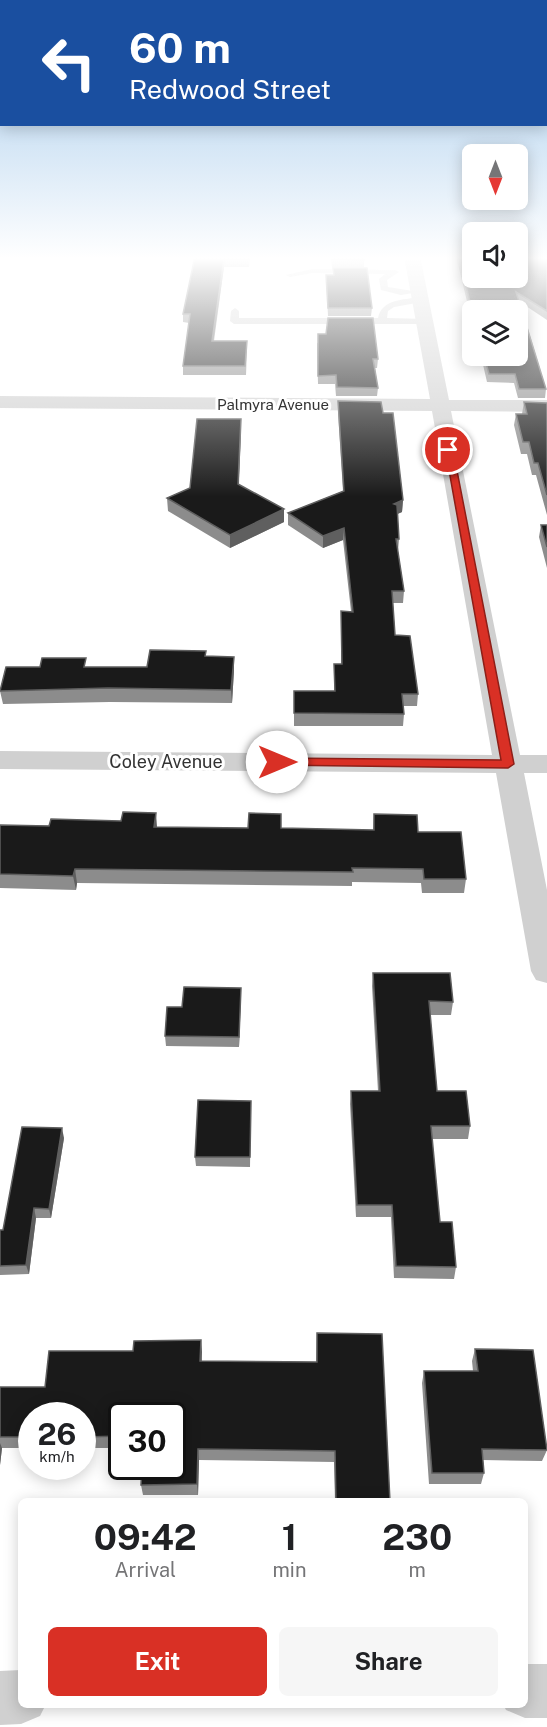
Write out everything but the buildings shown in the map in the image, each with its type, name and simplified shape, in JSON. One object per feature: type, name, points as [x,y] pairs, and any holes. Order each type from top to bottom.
[{"type":"street","points":[[425,337],[547,971]]},
{"type":"street","name":"Palmyra Avenue","points":[[0,402],[547,406]]},
{"type":"street","name":"Coley Avenue","points":[[0,760],[547,764]]},
{"type":"street","points":[[528,1691],[547,1691]]},
{"type":"street","points":[[0,1698],[18,1697]]},
{"type":"route","points":[[277,762],[508,764],[448,450]]}]
